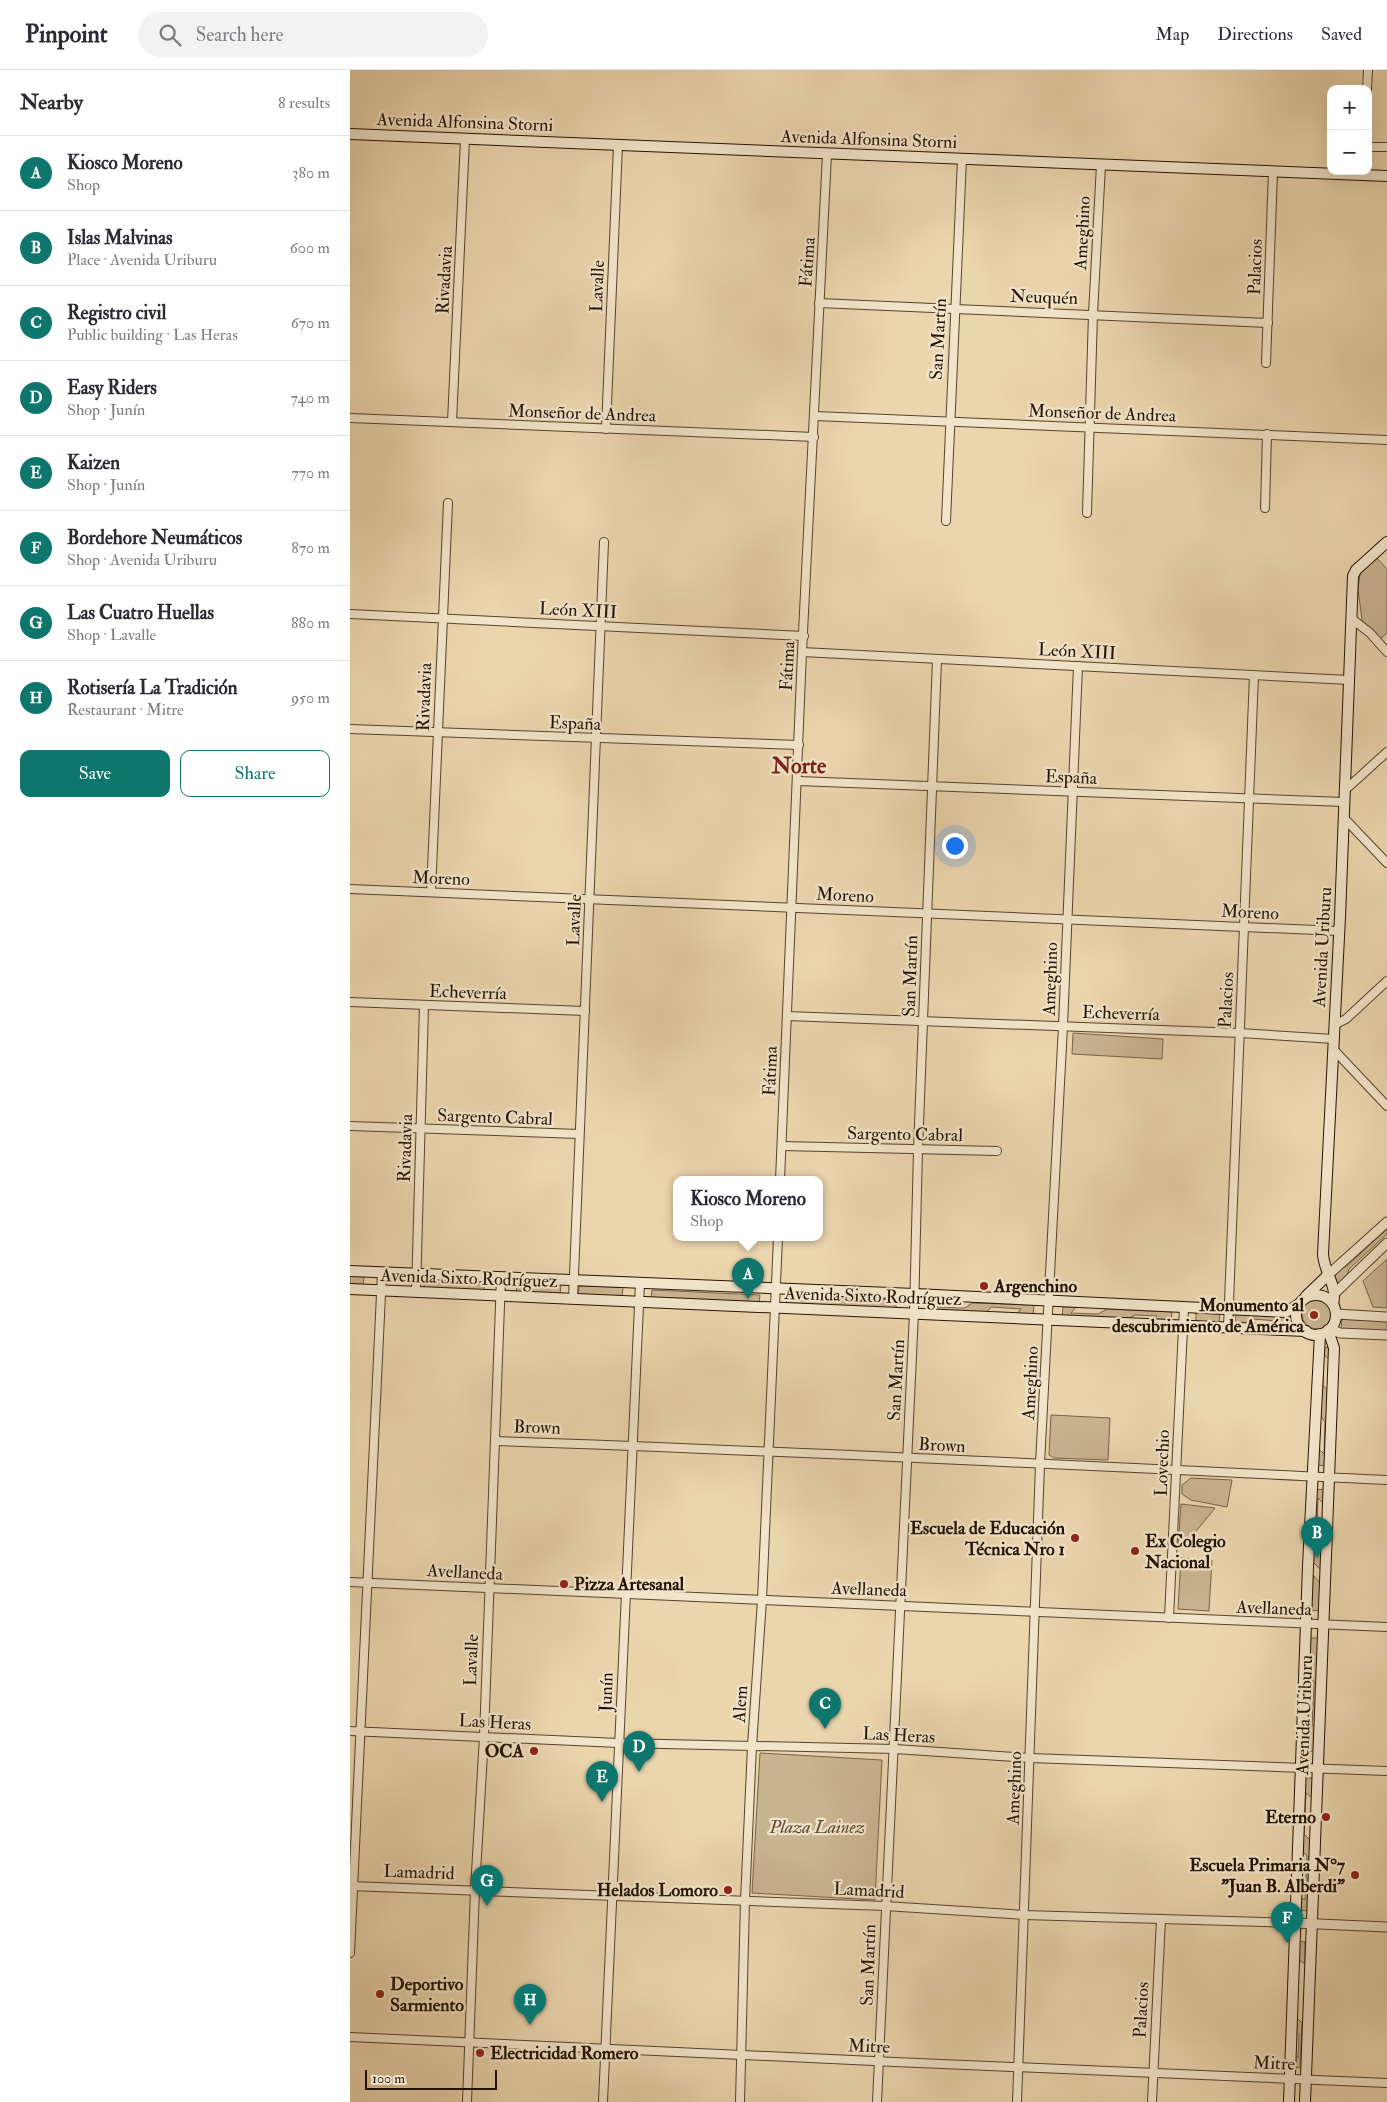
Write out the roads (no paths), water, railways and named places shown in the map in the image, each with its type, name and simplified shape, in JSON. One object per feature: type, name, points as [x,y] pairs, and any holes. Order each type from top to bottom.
[{"type":"main road","name":"Avenida Alfonsina Storni","points":[[350,134],[1273,172],[1327,173]]},
{"type":"main road","name":"Avenida Alfonsina Storni","points":[[1372,174],[1387,176]]},
{"type":"main road","name":"Avenida Uriburu","points":[[1335,1293],[1324,1264],[1323,1254],[1334,1050],[1353,576],[1356,570],[1387,542]]},
{"type":"main road","name":"Avenida Sixto Rodríguez","points":[[350,1271],[915,1294],[1286,1312],[1301,1302]]},
{"type":"main road","points":[[1329,1274],[1301,1302],[1296,1315],[1298,1322],[1306,1331],[1326,1331],[1334,1322],[1335,1293]]},
{"type":"main road","name":"Avenida Sixto Rodríguez","points":[[350,1289],[1306,1331]]},
{"type":"main road","points":[[1301,1302],[1313,1295],[1319,1295],[1328,1299],[1334,1309]]},
{"type":"main road","name":"Avenida Uriburu","points":[[1305,2102],[1334,1348],[1326,1331]]},
{"type":"main road","name":"Avenida Uriburu","points":[[1288,2102],[1313,1477],[1326,1331]]},
{"type":"street","points":[[1367,85],[1368,70]]},
{"type":"street","name":"Rivadavia","points":[[452,422],[466,139]]},
{"type":"street","name":"Lavalle","points":[[606,429],[618,145]]},
{"type":"street","points":[[1372,147],[1387,147]]},
{"type":"street","name":"Fátima","points":[[780,1176],[800,745],[802,652],[827,154]]},
{"type":"street","name":"San Martín","points":[[946,521],[962,159]]},
{"type":"street","name":"Ameghino","points":[[1087,513],[1093,314],[1101,165]]},
{"type":"street","name":"Palacios","points":[[1266,363],[1273,172]]},
{"type":"street","name":"Neuquén","points":[[819,303],[1268,323]]},
{"type":"street","name":"Monseñor de Andrea","points":[[815,416],[1387,440]]},
{"type":"street","name":"Monseñor de Andrea","points":[[350,418],[814,437]]},
{"type":"street","points":[[1265,508],[1267,434]]},
{"type":"street","name":"Rivadavia","points":[[431,892],[448,503]]},
{"type":"street","name":"Lavalle","points":[[573,1299],[604,542]]},
{"type":"street","name":"León XIII","points":[[350,614],[804,636]]},
{"type":"street","points":[[1352,619],[1385,647]]},
{"type":"street","name":"León XIII","points":[[802,652],[1350,680]]},
{"type":"street","name":"San Martín","points":[[877,2102],[915,1294],[918,1150],[937,660]]},
{"type":"street","name":"Ameghino","points":[[1017,2102],[1040,1464],[1050,1302],[1078,666]]},
{"type":"street","name":"Palacios","points":[[1228,1327],[1254,674]]},
{"type":"street","name":"España","points":[[350,728],[597,739],[800,745]]},
{"type":"street","points":[[1344,791],[1387,752]]},
{"type":"street","name":"España","points":[[798,782],[1344,802]]},
{"type":"street","points":[[1344,818],[1387,864]]},
{"type":"street","name":"Moreno","points":[[350,890],[589,898],[1339,931]]},
{"type":"street","points":[[1334,1025],[1346,1019],[1387,981]]},
{"type":"street","name":"Echeverría","points":[[350,1002],[585,1011]]},
{"type":"street","name":"Rivadavia","points":[[416,1292],[424,1006]]},
{"type":"street","name":"Echeverría","points":[[787,1016],[1240,1033],[1334,1039]]},
{"type":"street","points":[[1334,1050],[1387,1106]]},
{"type":"street","name":"Sargento Cabral","points":[[350,1126],[421,1130],[579,1134]]},
{"type":"street","name":"Sargento Cabral","points":[[782,1146],[997,1151]]},
{"type":"street","points":[[1329,1274],[1387,1222]]},
{"type":"street","points":[[775,1308],[778,1241]]},
{"type":"street","points":[[1335,1293],[1387,1243]]},
{"type":"street","points":[[350,1953],[382,1272]]},
{"type":"street","name":"Lavalle","points":[[468,2102],[475,1890],[484,1736],[502,1278]]},
{"type":"street","name":"Junín","points":[[602,2102],[625,1593],[634,1446],[640,1283]]},
{"type":"street","name":"Alem","points":[[740,2102],[745,1901],[752,1746],[762,1600],[775,1308]]},
{"type":"street","name":"Lovechio","points":[[1169,1618],[1184,1308]]},
{"type":"street","points":[[1334,1309],[1387,1317]]},
{"type":"street","points":[[1326,1331],[1387,1335]]},
{"type":"street","name":"Brown","points":[[495,1441],[768,1451],[1387,1480]]},
{"type":"street","name":"Avellaneda","points":[[350,1582],[1387,1627]]},
{"type":"street","name":"Las Heras","points":[[350,1731],[618,1743],[895,1749],[1030,1758],[1387,1771]]},
{"type":"street","name":"Lamadrid","points":[[352,1886],[886,1906],[1024,1915],[1387,1927]]},
{"type":"street","name":"Palacios","points":[[1152,2102],[1161,1919]]},
{"type":"street","name":"Mitre","points":[[350,2037],[741,2056],[1018,2066],[1387,2083]]},
{"type":"place","name":"Argenchino","points":[[984,1286]]},
{"type":"place","name":"Kiosco Moreno","points":[[748,1299]]},
{"type":"place","name":"Monumento al descubrimiento de América","points":[[1314,1315]]},
{"type":"place","name":"Escuela de Educación Técnica Nro 1","points":[[1075,1538]]},
{"type":"place","name":"Ex Colegio Nacional","points":[[1135,1551]]},
{"type":"place","name":"Islas Malvinas","points":[[1317,1558]]},
{"type":"place","name":"Pizza Artesanal","points":[[564,1584]]},
{"type":"place","name":"Registro civil","points":[[825,1729]]},
{"type":"place","name":"OCA","points":[[534,1751]]},
{"type":"place","name":"Easy Riders","points":[[639,1772]]},
{"type":"place","name":"Kaizen","points":[[602,1802]]},
{"type":"place","name":"Eterno","points":[[1326,1817]]},
{"type":"place","name":"Escuela Primaria N°7 \"Juan B. Alberdi\"","points":[[1355,1875]]},
{"type":"place","name":"Helados Lomoro","points":[[728,1890]]},
{"type":"place","name":"Las Cuatro Huellas","points":[[487,1906]]},
{"type":"place","name":"Bordehore Neumáticos","points":[[1287,1943]]},
{"type":"place","name":"Deportivo Sarmiento","points":[[380,1994]]},
{"type":"place","name":"Rotisería La Tradición","points":[[530,2025]]},
{"type":"place","name":"Electricidad Romero","points":[[480,2053]]},
{"type":"district","name":"Norte","points":[[799,765]]},
{"type":"park label","name":"Plaza Lainez","points":[[817,1827]]}]
